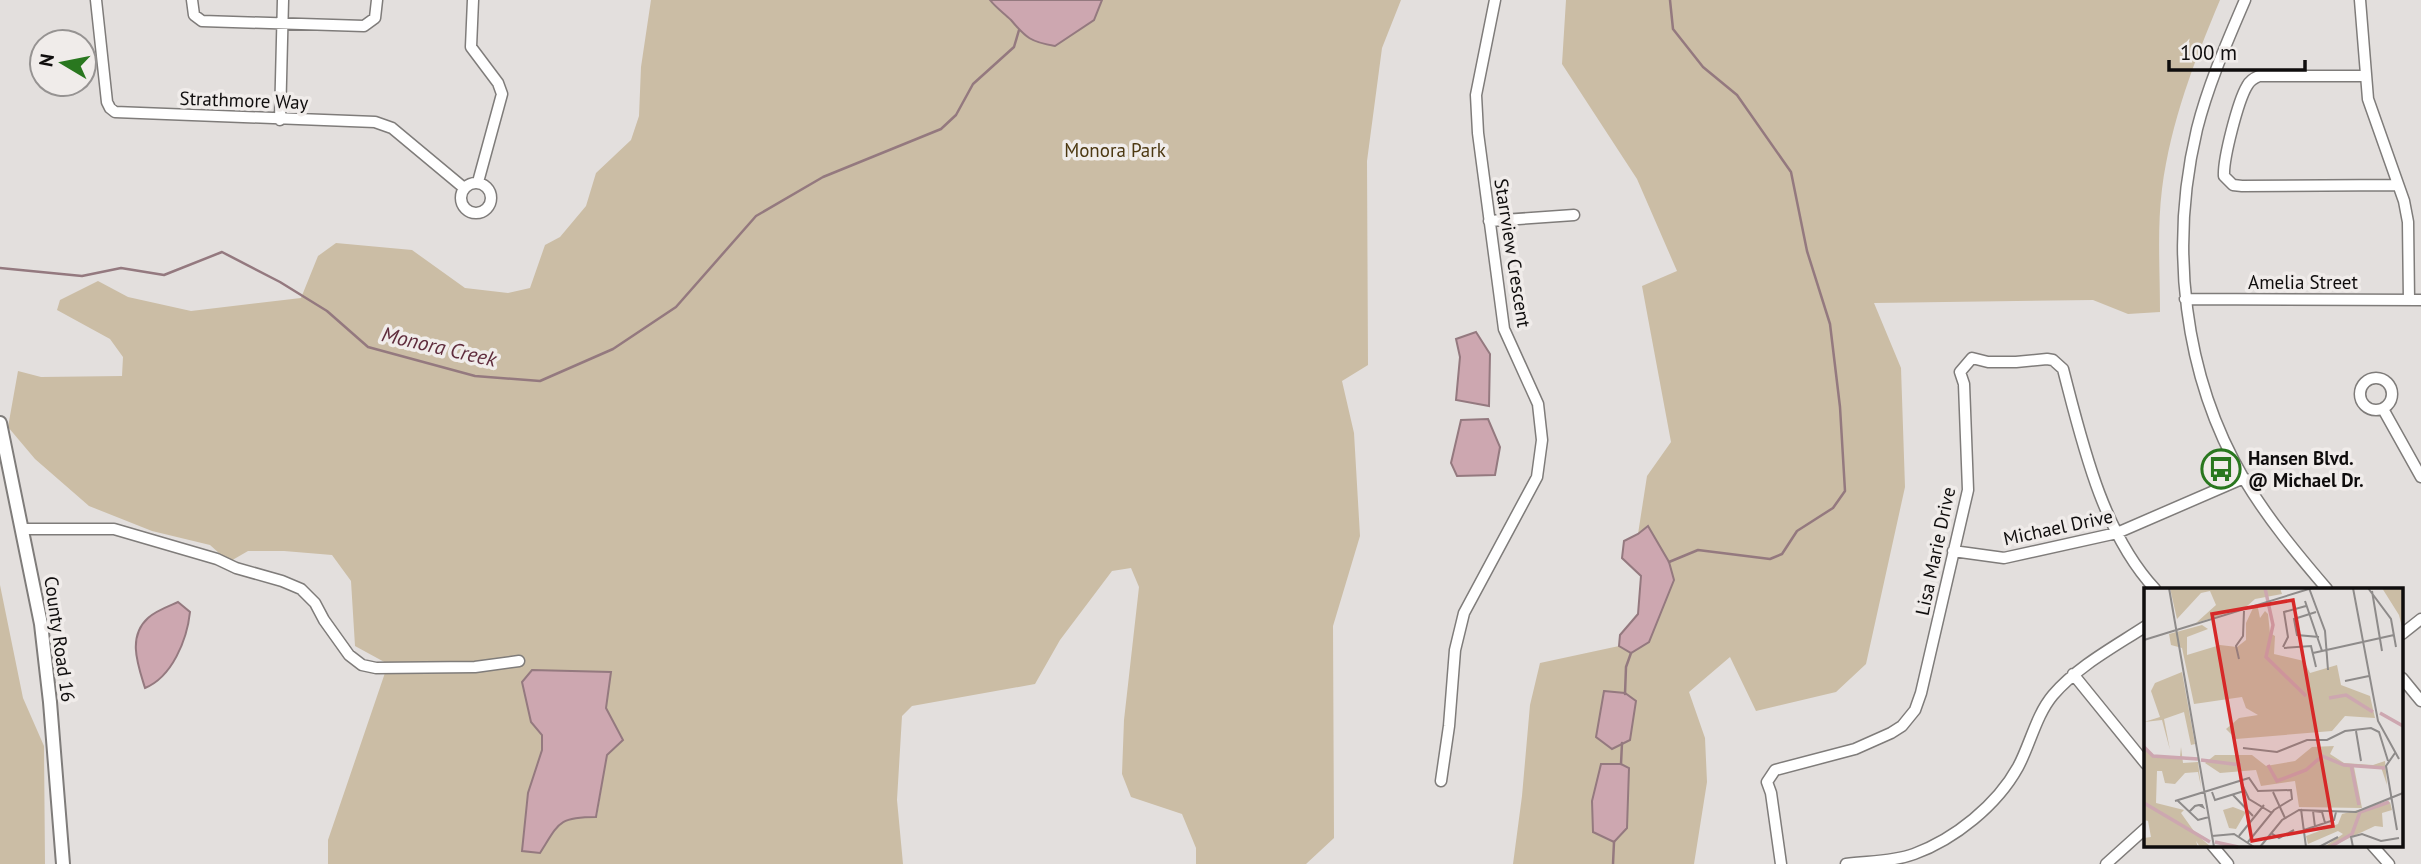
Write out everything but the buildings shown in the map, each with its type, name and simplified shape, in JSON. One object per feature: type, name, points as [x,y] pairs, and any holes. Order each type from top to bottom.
[{"type":"main road","name":"County Road 16","points":[[0,423],[37,603],[46,663],[63,864]]},
{"type":"street","name":"Strathmore Way","points":[[96,0],[107,102],[112,110],[118,113],[387,124],[464,188],[461,198],[464,208],[471,213],[482,212],[489,206],[491,195],[487,187],[478,183]]},
{"type":"street","points":[[192,0],[194,15],[202,21],[364,26],[374,18],[377,0]]},
{"type":"street","points":[[281,120],[283,0]]},
{"type":"street","points":[[464,188],[478,183],[502,94],[498,83],[471,47],[473,0]]},
{"type":"street","name":"Starrview Crescent","points":[[1441,780],[1449,726],[1455,650],[1464,613],[1536,477],[1542,440],[1538,404],[1504,329],[1489,221],[1476,95],[1495,0]]},
{"type":"street","points":[[2245,0],[2222,54],[2197,128],[2188,179],[2184,247],[2185,299],[2194,351],[2207,396],[2229,450],[2244,478],[2284,537],[2326,588]]},
{"type":"street","points":[[2360,0],[2368,99],[2408,222],[2409,300]]},
{"type":"street","points":[[2365,76],[2259,76],[2252,79],[2243,94],[2225,158],[2224,176],[2233,185],[2242,186],[2398,186]]},
{"type":"street","points":[[1489,221],[1574,215]]},
{"type":"street","name":"Amelia Street","points":[[2185,299],[2421,300]]},
{"type":"street","name":"Lisa Marie Drive","points":[[1781,864],[1767,782],[1770,774],[1782,767],[1855,749],[1891,733],[1902,726],[1915,710],[1922,693],[1968,490],[1964,384],[1960,372],[1972,358],[1988,362],[2047,359],[2053,360],[2063,369],[2067,391],[2091,467],[2117,533],[2144,578],[2154,588]]},
{"type":"street","points":[[2383,409],[2421,477]]},
{"type":"street","name":"Michael Drive","points":[[1953,551],[2004,558],[2117,533],[2244,478]]},
{"type":"street","points":[[22,529],[114,529],[282,581],[301,589],[315,603],[349,655],[362,665],[376,668],[475,667],[519,661]]},
{"type":"street","points":[[2404,633],[2421,619]]},
{"type":"street","points":[[1846,864],[1894,861],[1929,847],[1980,816],[2017,769],[2050,698],[2073,674],[2144,627]]},
{"type":"street","points":[[2073,674],[2144,762]]},
{"type":"street","points":[[2404,680],[2421,701]]},
{"type":"street","points":[[2106,864],[2144,830]]},
{"type":"street","points":[[2213,846],[2228,864]]},
{"type":"street","points":[[2373,846],[2389,864]]},
{"type":"green space","name":"Monora Park","points":[[651,0],[1401,0],[1382,48],[1367,161],[1368,365],[1342,381],[1354,433],[1360,536],[1333,626],[1334,838],[1306,864],[1196,864],[1196,848],[1182,814],[1131,797],[1122,774],[1124,720],[1139,587],[1131,568],[1112,571],[1060,640],[1035,684],[912,706],[902,716],[897,800],[903,864],[328,864],[328,840],[388,664],[355,646],[351,581],[332,555],[248,551],[229,562],[210,545],[152,531],[89,506],[35,459],[8,427],[18,371],[41,377],[122,376],[123,357],[110,339],[57,310],[60,300],[98,281],[128,297],[191,311],[301,298],[318,256],[336,243],[412,250],[465,288],[508,293],[530,288],[545,245],[560,237],[586,206],[596,173],[631,140],[639,116],[641,67]],"holes":[[[522,682],[606,708],[623,739],[607,755],[597,816],[576,817],[559,822],[528,793],[542,750],[542,735],[531,722]]]},
{"type":"green space","points":[[1566,0],[2220,0],[2185,92],[2166,164],[2160,219],[2160,312],[2128,314],[2093,300],[1874,303],[1901,368],[1905,487],[1866,664],[1836,692],[1756,711],[1730,657],[1689,692],[1705,738],[1707,782],[1694,864],[1513,864],[1530,705],[1540,663],[1619,646],[1631,653],[1672,575],[1669,562],[1648,527],[1638,534],[1647,476],[1671,442],[1642,286],[1677,271],[1637,179],[1562,64]]},
{"type":"green space","points":[[0,585],[23,698],[44,746],[45,864],[0,864]]},
{"type":"shaded area","points":[[990,0],[1102,0],[1094,20],[1055,46],[1030,38]]},
{"type":"shaded area","points":[[1476,332],[1490,354],[1489,406],[1456,400],[1460,357],[1456,339]]},
{"type":"shaded area","points":[[1488,419],[1500,447],[1495,475],[1457,476],[1451,463],[1461,420]]},
{"type":"shaded area","points":[[1648,526],[1669,562],[1674,580],[1649,642],[1631,653],[1619,646],[1620,635],[1638,614],[1641,576],[1622,558],[1624,541]]},
{"type":"shaded area","points":[[178,602],[190,612],[182,645],[170,667],[155,683],[145,688],[136,652],[138,634],[151,615]]},
{"type":"shaded area","points":[[532,670],[611,672],[606,708],[623,740],[607,755],[596,817],[567,820],[556,828],[540,853],[522,851],[528,793],[542,750],[542,735],[531,722],[522,682]]},
{"type":"shaded area","points":[[1604,691],[1625,693],[1636,701],[1630,740],[1612,749],[1596,737]]},
{"type":"shaded area","points":[[1601,764],[1621,764],[1629,768],[1627,828],[1614,842],[1593,832],[1592,801]]},
{"type":"waterway","points":[[1669,562],[1698,550],[1770,559],[1782,554],[1797,531],[1833,508],[1845,491],[1840,407],[1830,324],[1807,251],[1791,172],[1737,95],[1703,67],[1673,29],[1670,0]]},
{"type":"waterway","name":"Monora Creek","points":[[0,268],[82,276],[121,268],[164,275],[222,252],[280,282],[327,311],[368,347],[475,376],[540,381],[613,349],[676,307],[756,216],[823,177],[941,129],[956,115],[973,84],[1014,47],[1019,30]]},
{"type":"waterway","points":[[1625,694],[1626,667],[1631,653]]},
{"type":"waterway","points":[[1621,764],[1622,743]]},
{"type":"waterway","points":[[1613,864],[1614,842]]},
{"type":"place","name":"Hansen Blvd. @ Michael Dr.","points":[[2221,469]]}]
